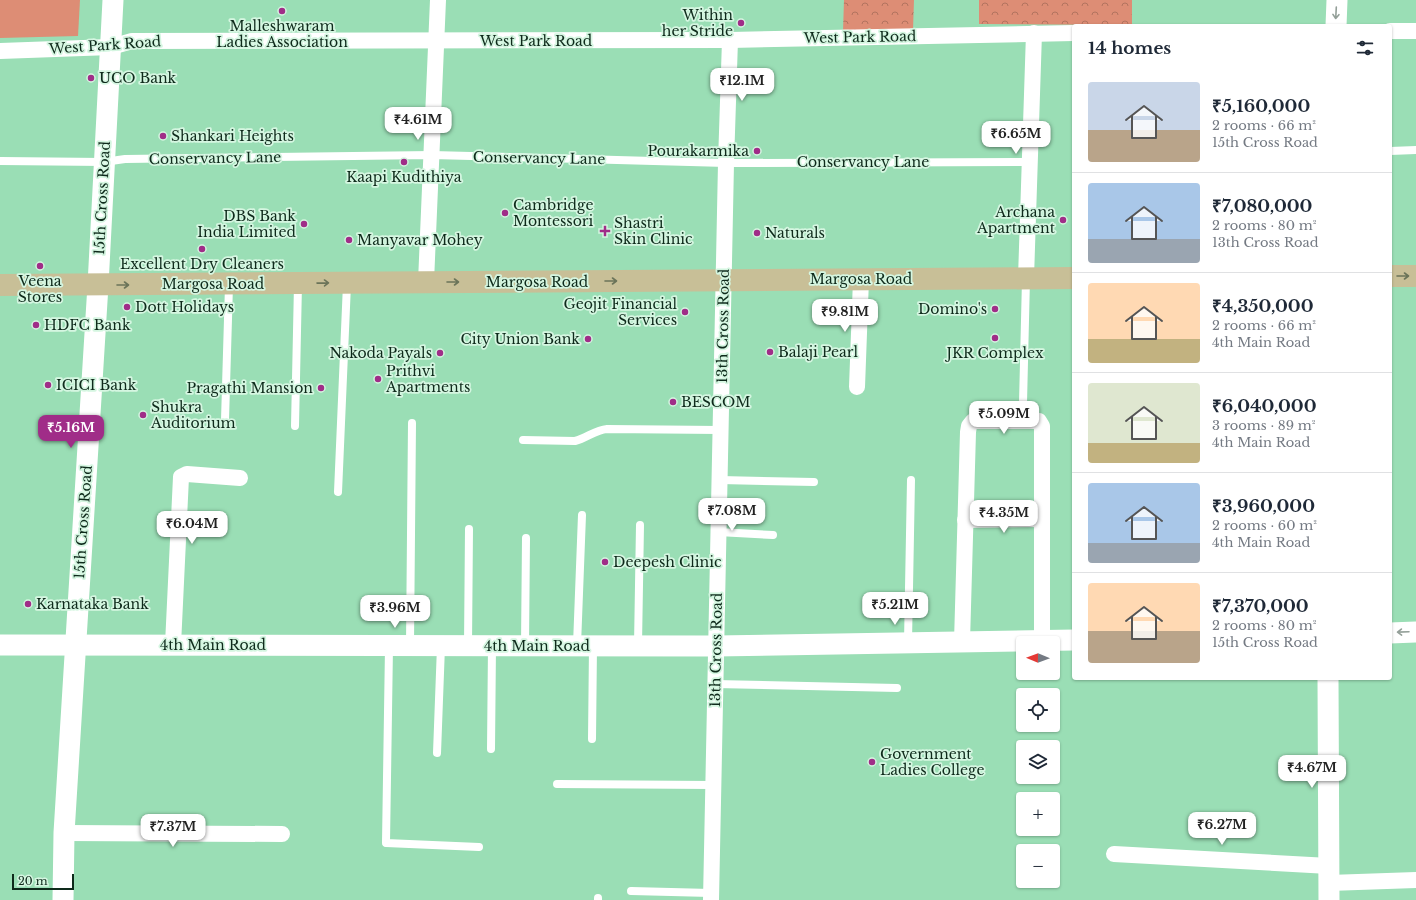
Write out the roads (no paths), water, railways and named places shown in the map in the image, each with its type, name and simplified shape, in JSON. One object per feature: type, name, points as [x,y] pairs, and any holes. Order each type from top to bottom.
[{"type":"main road","points":[[1392,276],[1416,276]]},
{"type":"main road","name":"Margosa Road","points":[[0,285],[1072,278]]},
{"type":"street","name":"15th Cross Road","points":[[62,900],[64,833],[114,0]]},
{"type":"street","points":[[426,282],[438,0]]},
{"type":"street","points":[[1336,24],[1337,0]]},
{"type":"street","points":[[1392,31],[1416,30]]},
{"type":"street","points":[[1026,278],[1034,33]]},
{"type":"street","name":"West Park Road","points":[[0,51],[111,48],[132,41],[730,40],[1072,33]]},
{"type":"street","name":"13th Cross Road","points":[[711,897],[720,430],[730,40]]},
{"type":"street","points":[[856,388],[861,280]]},
{"type":"street","points":[[962,642],[968,432],[969,426],[973,421],[1040,422],[1042,426],[1042,636]]},
{"type":"street","points":[[173,645],[182,477],[187,474],[240,478]]},
{"type":"street","points":[[966,520],[1042,519]]},
{"type":"street","points":[[1392,633],[1416,632]]},
{"type":"street","name":"4th Main Road","points":[[1060,640],[1072,640]]},
{"type":"street","name":"4th Main Road","points":[[0,646],[716,646],[1016,641]]},
{"type":"street","points":[[1328,680],[1329,883]]},
{"type":"street","points":[[64,833],[282,834]]},
{"type":"street","points":[[1114,854],[1329,883],[1416,880]]},
{"type":"lane","points":[[1392,151],[1416,150]]},
{"type":"lane","name":"Conservancy Lane","points":[[0,161],[104,162],[125,158],[432,155],[726,163],[1030,162]]},
{"type":"lane","points":[[1023,403],[1026,278]]},
{"type":"lane","points":[[295,426],[298,283]]},
{"type":"lane","points":[[338,492],[347,283]]},
{"type":"lane","points":[[225,420],[229,284]]},
{"type":"lane","points":[[410,645],[412,423]]},
{"type":"lane","points":[[523,440],[583,439],[601,430],[607,429],[720,430]]},
{"type":"lane","points":[[720,480],[814,482]]},
{"type":"lane","points":[[908,642],[910,480]]},
{"type":"lane","points":[[582,515],[585,646],[592,739]]},
{"type":"lane","points":[[638,646],[640,525]]},
{"type":"lane","points":[[468,646],[469,529]]},
{"type":"lane","points":[[718,532],[773,535]]},
{"type":"lane","points":[[525,646],[526,538]]},
{"type":"lane","points":[[389,646],[386,843],[479,847]]},
{"type":"lane","points":[[437,753],[441,646]]},
{"type":"lane","points":[[491,749],[492,646]]},
{"type":"lane","points":[[715,684],[897,688]]},
{"type":"lane","points":[[557,784],[713,785]]},
{"type":"lane","points":[[631,891],[711,897]]},
{"type":"place","name":"Malleshwaram Ladies Association","points":[[282,11]]},
{"type":"place","name":"Within her Stride","points":[[741,23]]},
{"type":"place","name":"UCO Bank","points":[[91,78]]},
{"type":"place","name":"Shankari Heights","points":[[163,136]]},
{"type":"place","name":"Pourakarmika","points":[[757,151]]},
{"type":"place","name":"Kaapi Kudithiya","points":[[404,162]]},
{"type":"place","name":"Cambridge Montessori","points":[[505,213]]},
{"type":"place","name":"Archana Apartment","points":[[1063,220]]},
{"type":"place","name":"DBS Bank India Limited","points":[[304,224]]},
{"type":"place","name":"Shastri Skin Clinic","points":[[605,231]]},
{"type":"place","name":"Naturals","points":[[757,233]]},
{"type":"place","name":"Manyavar Mohey","points":[[349,240]]},
{"type":"place","name":"Excellent Dry Cleaners","points":[[202,249]]},
{"type":"place","name":"Veena Stores","points":[[40,266]]},
{"type":"place","name":"Dott Holidays","points":[[127,307]]},
{"type":"place","name":"Domino's","points":[[995,309]]},
{"type":"place","name":"Geojit Financial Services","points":[[685,312]]},
{"type":"place","name":"HDFC Bank","points":[[36,325]]},
{"type":"place","name":"JKR Complex","points":[[995,338]]},
{"type":"place","name":"City Union Bank","points":[[588,339]]},
{"type":"place","name":"Balaji Pearl","points":[[770,352]]},
{"type":"place","name":"Nakoda Payals","points":[[440,353]]},
{"type":"place","name":"Prithvi Apartments","points":[[378,379]]},
{"type":"place","name":"ICICI Bank","points":[[48,385]]},
{"type":"place","name":"Pragathi Mansion","points":[[321,388]]},
{"type":"place","name":"BESCOM","points":[[673,402]]},
{"type":"place","name":"Shukra Auditorium","points":[[143,415]]},
{"type":"place","name":"Deepesh Clinic","points":[[605,562]]},
{"type":"place","name":"Karnataka Bank","points":[[28,604]]},
{"type":"place","name":"Government Ladies College","points":[[872,762]]}]
